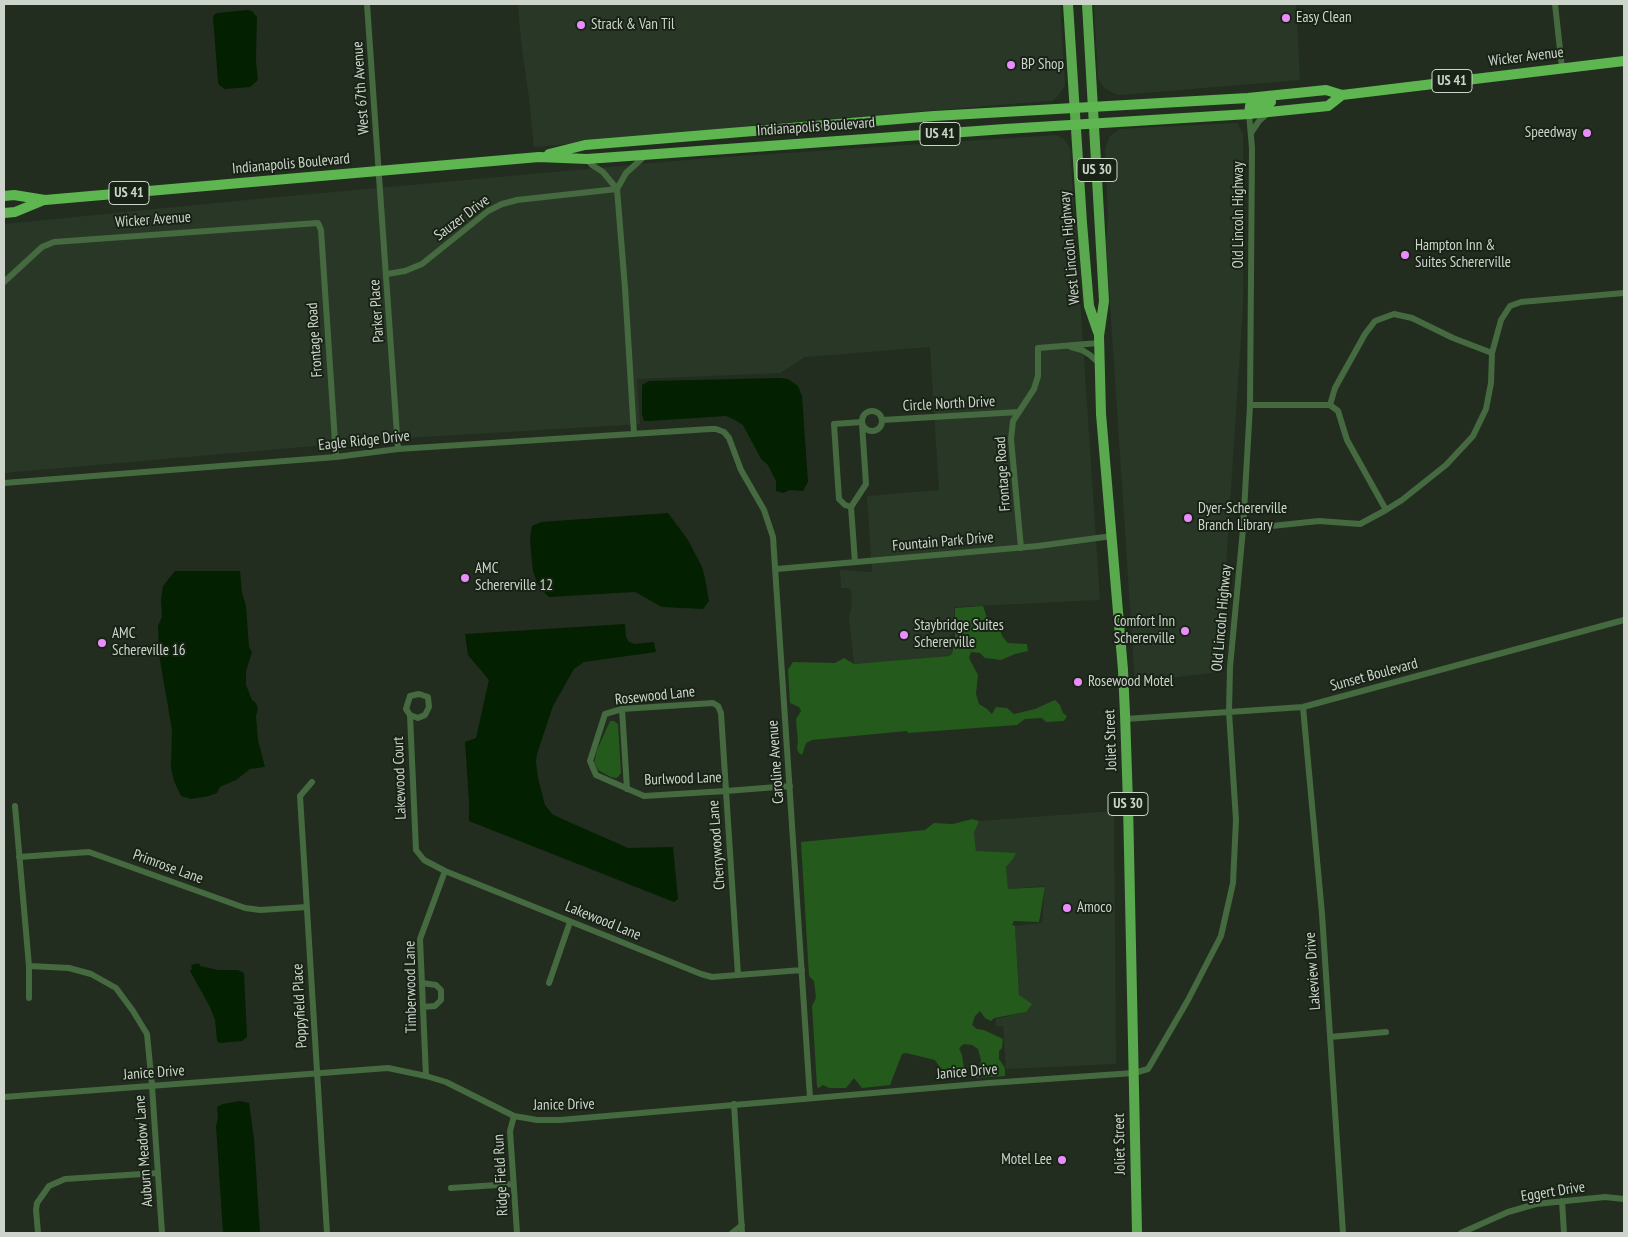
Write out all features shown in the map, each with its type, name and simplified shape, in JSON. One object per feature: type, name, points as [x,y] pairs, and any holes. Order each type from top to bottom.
[{"type":"highway","name":"Wicker Avenue","points":[[1075,107],[1248,98],[1326,90],[1342,94],[1624,61]]},
{"type":"highway","points":[[1249,114],[1250,106],[1287,100],[1290,94]]},
{"type":"highway","name":"Wicker Avenue","points":[[1094,124],[1249,114],[1328,106],[1342,94]]},
{"type":"highway","name":"Indianapolis Boulevard","points":[[539,157],[585,145],[1075,107]]},
{"type":"highway","name":"Indianapolis Boulevard","points":[[4,196],[14,195],[45,200],[539,157],[586,159],[1094,124]]},
{"type":"highway","name":"Indianapolis Boulevard","points":[[4,212],[16,212],[45,200]]},
{"type":"main road","name":"West Lincoln Highway","points":[[1068,4],[1089,306],[1099,339]]},
{"type":"main road","name":"West Lincoln Highway","points":[[1088,4],[1104,300],[1099,339]]},
{"type":"main road","name":"Joliet Street","points":[[1099,339],[1101,414],[1123,670],[1137,1233]]},
{"type":"street","name":"West 67th Avenue","points":[[367,4],[379,171]]},
{"type":"street","points":[[1555,4],[1562,68]]},
{"type":"street","points":[[1251,134],[1259,121],[1269,112]]},
{"type":"street","name":"Old Lincoln Highway","points":[[1134,1073],[1148,1069],[1152,1065],[1188,1000],[1221,936],[1233,884],[1236,820],[1229,712],[1230,667],[1243,529],[1250,405],[1251,134],[1249,114]]},
{"type":"street","points":[[634,434],[617,189],[626,173],[646,154]]},
{"type":"street","points":[[586,159],[603,172],[617,189]]},
{"type":"street","name":"Parker Place","points":[[379,171],[398,450]]},
{"type":"street","name":"Sauzer Drive","points":[[387,274],[404,272],[422,264],[488,211],[502,204],[517,200],[617,189]]},
{"type":"street","name":"Frontage Road","points":[[318,223],[336,457]]},
{"type":"street","name":"Wicker Avenue","points":[[4,282],[42,247],[54,242],[318,223]]},
{"type":"street","points":[[1243,529],[1319,522],[1360,524],[1386,510],[1402,500],[1446,465],[1473,436],[1486,409],[1491,383],[1492,353],[1501,320],[1510,306],[1521,302],[1624,293]]},
{"type":"street","points":[[1330,405],[1335,388],[1374,321],[1394,314],[1412,318],[1453,338],[1492,353]]},
{"type":"street","name":"Frontage Road","points":[[1021,548],[1011,439],[1013,421],[1034,388],[1038,376],[1038,348],[1064,346],[1099,339]]},
{"type":"street","points":[[1064,346],[1082,350],[1100,364]]},
{"type":"street","points":[[1250,405],[1330,405],[1338,411],[1347,440],[1386,510]]},
{"type":"street","points":[[855,562],[851,508],[866,484],[862,423],[863,416],[871,411],[879,414],[882,420],[880,426],[875,430],[868,430],[862,423]]},
{"type":"street","name":"Circle North Drive","points":[[882,420],[1018,412]]},
{"type":"street","points":[[851,508],[839,500],[834,424],[862,423]]},
{"type":"street","name":"Eagle Ridge Drive","points":[[4,482],[336,457],[398,450],[634,434],[710,429],[721,430],[726,434]]},
{"type":"street","name":"Caroline Avenue","points":[[726,434],[741,470],[764,510],[773,537],[810,1098]]},
{"type":"street","name":"Fountain Park Drive","points":[[776,570],[1021,548],[1112,536]]},
{"type":"street","name":"Sunset Boulevard","points":[[1125,719],[1302,708],[1624,620]]},
{"type":"street","name":"Rosewood Lane","points":[[590,761],[605,714],[622,709],[713,703],[718,706],[721,713]]},
{"type":"street","name":"Lakeview Drive","points":[[1302,708],[1322,914],[1343,1233]]},
{"type":"street","points":[[622,709],[627,789]]},
{"type":"street","name":"Cherrywood Lane","points":[[721,713],[738,975]]},
{"type":"street","name":"Lakewood Court","points":[[410,715],[415,840]]},
{"type":"street","name":"Burlwood Lane","points":[[590,761],[596,775],[644,796],[790,786]]},
{"type":"street","name":"Poppyfield Place","points":[[312,782],[300,796],[327,1233]]},
{"type":"street","points":[[15,806],[29,966],[28,998]]},
{"type":"street","name":"Lakewood Lane","points":[[415,840],[416,850],[424,860],[445,871],[701,974],[712,977],[802,970]]},
{"type":"street","name":"Primrose Lane","points":[[19,857],[89,852],[245,908],[260,910],[307,907]]},
{"type":"street","name":"Timberwood Lane","points":[[426,1076],[420,939],[445,871]]},
{"type":"street","points":[[549,983],[570,922]]},
{"type":"street","name":"Auburn Meadow Lane","points":[[29,966],[69,968],[91,974],[116,988],[134,1011],[147,1034],[162,1233]]},
{"type":"street","points":[[422,983],[436,985],[441,990],[441,1000],[435,1006],[423,1007]]},
{"type":"street","points":[[1330,1037],[1386,1032]]},
{"type":"street","name":"Janice Drive","points":[[4,1097],[210,1083],[388,1068],[446,1082],[514,1116],[537,1120],[560,1120],[1035,1079],[1134,1073]]},
{"type":"street","points":[[734,1104],[742,1233]]},
{"type":"street","name":"Ridge Field Run","points":[[514,1116],[510,1131],[517,1233]]},
{"type":"street","points":[[38,1233],[37,1203],[48,1186],[65,1179],[158,1173]]},
{"type":"street","points":[[451,1188],[514,1184]]},
{"type":"street","name":"Eggert Drive","points":[[1461,1233],[1508,1212],[1536,1204],[1605,1197],[1624,1199]]},
{"type":"street","points":[[1562,1201],[1564,1233]]},
{"type":"street","points":[[732,1233],[742,1224]]},
{"type":"shaded area","points":[[518,4],[1060,4],[1065,85],[1058,96],[1052,101],[755,125],[695,133],[534,147]]},
{"type":"shaded area","points":[[1094,4],[1296,4],[1300,80],[1118,95],[1104,88],[1098,78]]},
{"type":"shaded area","points":[[252,11],[257,17],[256,62],[258,80],[250,87],[225,89],[219,85],[218,81],[213,17],[217,13]]},
{"type":"shaded area","points":[[1237,123],[1243,134],[1243,305],[1219,672],[1135,682],[1106,243],[1108,214],[1105,148],[1110,136],[1119,129]]},
{"type":"shaded area","points":[[1056,135],[1064,139],[1070,149],[1100,600],[954,607],[955,627],[953,634],[950,634],[952,654],[949,656],[854,664],[849,617],[852,605],[851,591],[849,588],[841,588],[840,570],[872,572],[867,496],[939,490],[930,347],[805,357],[780,373],[637,379],[640,424],[406,438],[4,473],[4,224],[697,159]]},
{"type":"shaded area","points":[[788,379],[798,386],[802,396],[808,482],[803,491],[790,490],[783,493],[776,491],[776,481],[768,465],[761,459],[743,425],[733,419],[726,416],[644,421],[642,414],[642,385],[649,381]]},
{"type":"shaded area","points":[[668,513],[688,540],[702,567],[709,601],[703,609],[662,607],[635,592],[549,597],[537,582],[533,571],[531,551],[530,538],[532,526],[541,522]]},
{"type":"shaded area","points":[[175,571],[240,571],[242,593],[246,606],[249,647],[252,652],[246,671],[246,685],[258,709],[256,716],[258,740],[265,767],[250,769],[236,780],[220,787],[217,793],[191,799],[181,796],[174,781],[171,768],[172,730],[159,654],[158,626],[162,617],[161,600],[163,586]]},
{"type":"shaded area","points":[[625,624],[626,637],[629,642],[635,644],[654,642],[656,652],[584,662],[574,669],[553,706],[537,754],[538,778],[545,805],[552,814],[628,848],[673,847],[678,899],[674,902],[469,821],[465,742],[476,738],[489,680],[468,655],[465,634]]},
{"type":"shaded area","points":[[1114,811],[1116,1064],[1006,1069],[1003,1026],[996,1026],[996,1019],[1026,1012],[1019,995],[1015,926],[1042,923],[1045,886],[1008,889],[1006,867],[1013,859],[976,851],[974,833],[979,821]]},
{"type":"shaded area","points":[[199,963],[200,966],[218,970],[238,970],[244,973],[247,1037],[242,1041],[220,1043],[217,1041],[215,1020],[210,1007],[190,971],[192,969],[191,965]]},
{"type":"shaded area","points":[[240,1101],[249,1103],[254,1138],[260,1233],[223,1233],[216,1126],[218,1118],[217,1107]]},
{"type":"green space","points":[[983,606],[988,621],[999,626],[1002,636],[1008,643],[1027,644],[1028,651],[1001,660],[985,658],[980,653],[971,652],[969,658],[978,675],[976,694],[979,704],[992,714],[996,707],[1007,708],[1014,714],[1035,709],[1055,700],[1067,716],[1064,721],[1046,722],[1042,718],[1025,719],[1017,725],[908,733],[907,731],[812,740],[806,743],[802,755],[799,753],[797,749],[796,719],[801,711],[799,707],[790,703],[788,670],[793,662],[835,663],[844,658],[854,664],[949,656],[952,654],[955,637],[955,608]]},
{"type":"green space","points":[[610,721],[618,724],[621,773],[616,778],[598,770],[594,763],[597,750]]},
{"type":"green space","points":[[972,819],[979,821],[974,833],[976,851],[1016,853],[1006,867],[1008,889],[1045,887],[1039,922],[1014,921],[1012,925],[1015,926],[1019,995],[1032,1004],[1026,1012],[994,1018],[991,1021],[985,1018],[980,1011],[975,1016],[972,1025],[977,1029],[984,1030],[1003,1039],[1002,1048],[999,1051],[999,1059],[1005,1068],[1005,1076],[972,1078],[970,1073],[980,1068],[981,1060],[978,1049],[972,1045],[964,1044],[959,1048],[964,1068],[959,1071],[949,1072],[940,1068],[935,1060],[906,1053],[902,1054],[890,1085],[862,1088],[854,1078],[846,1088],[829,1088],[823,1085],[819,1088],[817,1087],[812,1006],[816,998],[814,981],[809,976],[801,842],[925,830],[934,823],[953,824]]},
{"type":"place","name":"Easy Clean","points":[[1286,18]]},
{"type":"place","name":"Strack & Van Til","points":[[581,25]]},
{"type":"place","name":"BP Shop","points":[[1011,65]]},
{"type":"place","name":"Speedway","points":[[1587,133]]},
{"type":"place","name":"Hampton Inn & Suites Schererville","points":[[1405,255]]},
{"type":"place","name":"Dyer-Schererville Branch Library","points":[[1188,518]]},
{"type":"place","name":"AMC Schererville 12","points":[[465,578]]},
{"type":"place","name":"Comfort Inn Schererville","points":[[1185,631]]},
{"type":"place","name":"Staybridge Suites Schererville","points":[[904,635]]},
{"type":"place","name":"AMC Schereville 16","points":[[102,643]]},
{"type":"place","name":"Rosewood Motel","points":[[1078,682]]},
{"type":"place","name":"Amoco","points":[[1067,908]]},
{"type":"place","name":"Motel Lee","points":[[1062,1160]]}]
